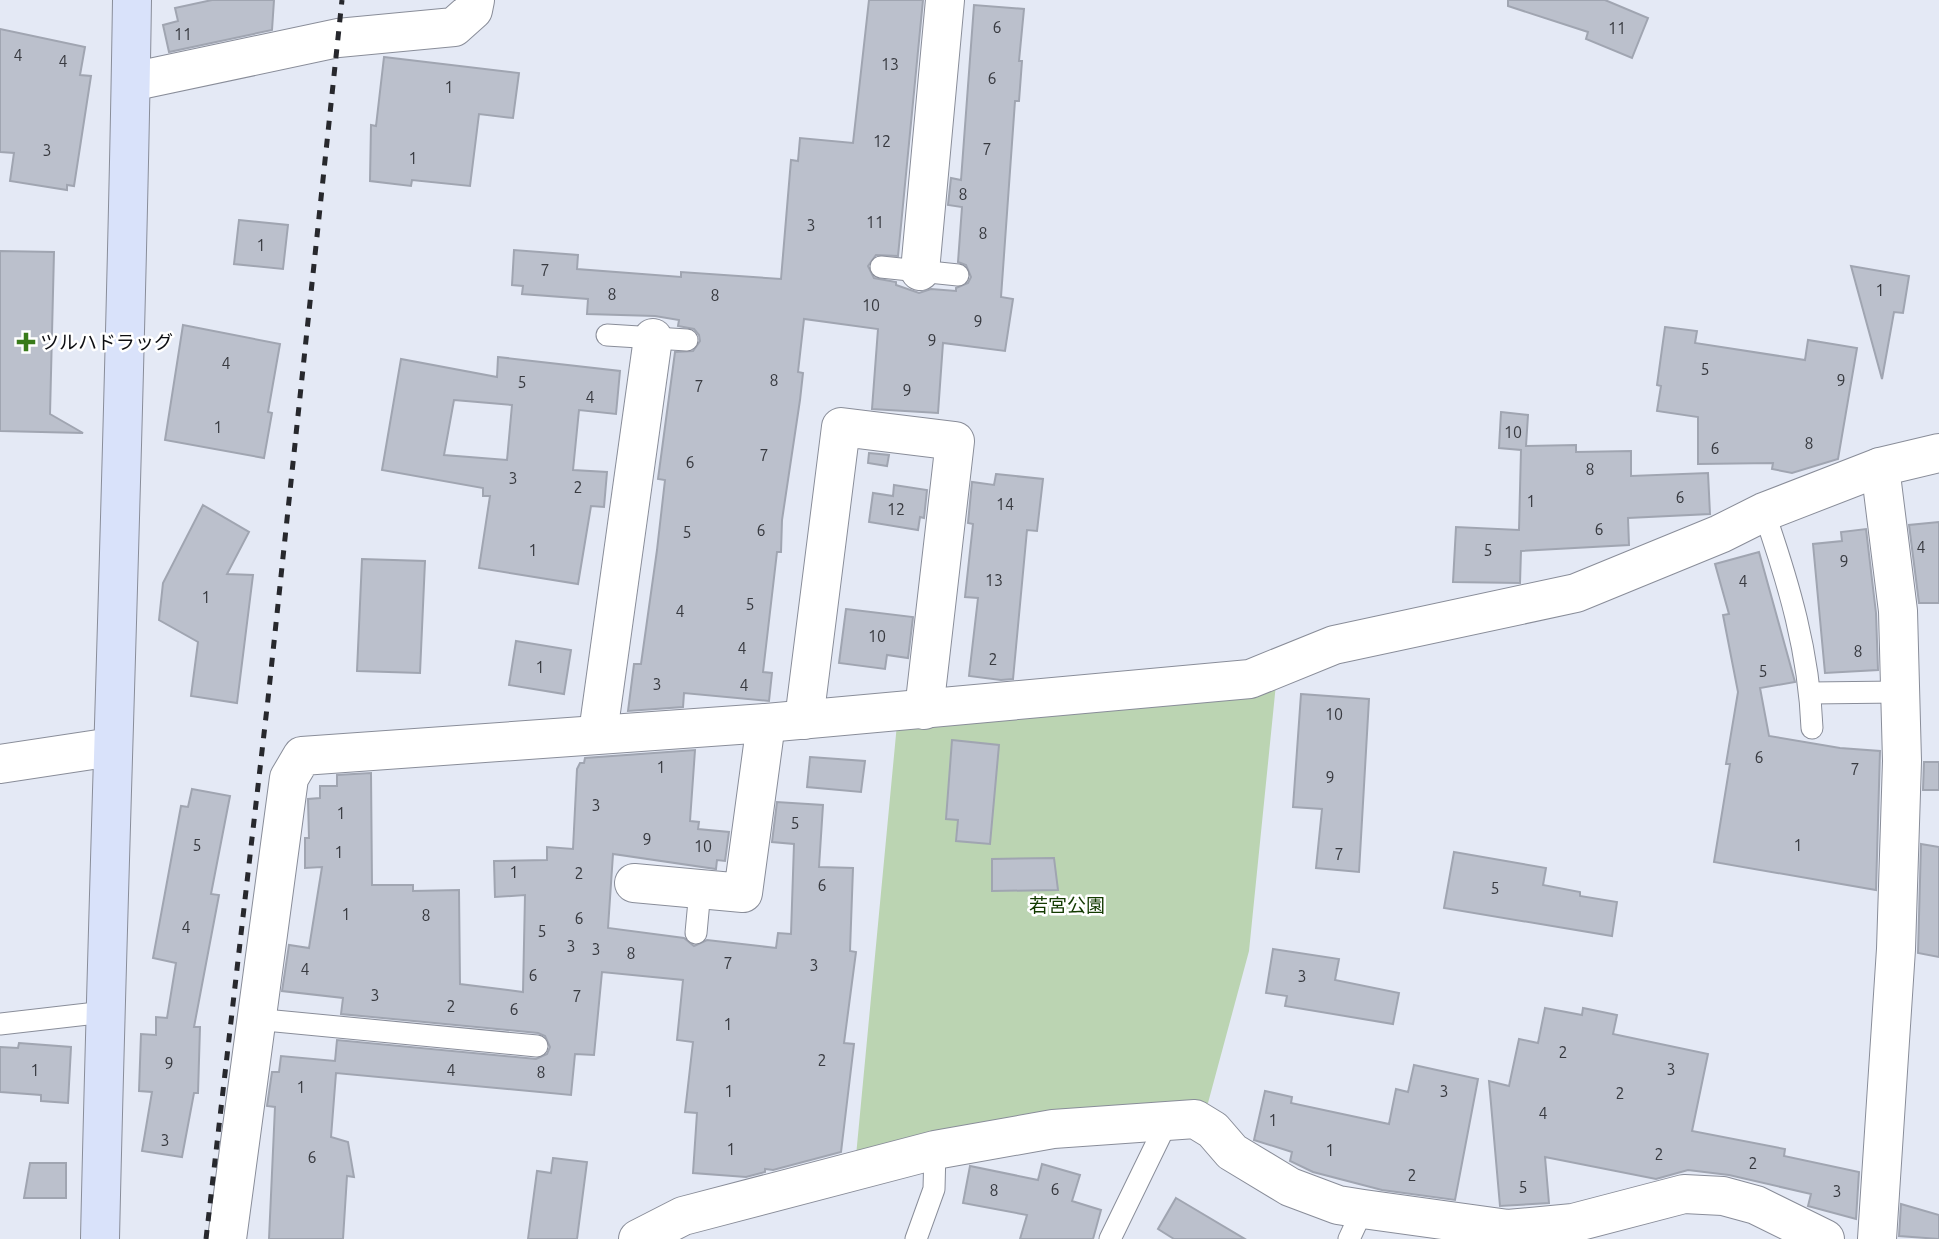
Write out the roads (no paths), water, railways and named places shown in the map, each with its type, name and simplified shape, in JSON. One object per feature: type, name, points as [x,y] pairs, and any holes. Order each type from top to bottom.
[{"type":"street","points":[[100,1239],[121,553],[132,0]]},
{"type":"street","points":[[131,82],[338,38],[454,27],[473,10],[475,0]]},
{"type":"street","points":[[920,271],[945,0]]},
{"type":"street","points":[[598,733],[670,339]]},
{"type":"street","points":[[804,720],[841,428],[955,441],[924,710]]},
{"type":"street","points":[[227,1239],[254,1019],[289,778],[302,756],[804,720],[1250,679],[1334,645],[1576,593],[1720,534],[1765,512],[1880,467],[1907,458],[1939,453]]},
{"type":"street","points":[[1877,1239],[1896,949],[1902,761],[1898,611],[1880,467]]},
{"type":"street","points":[[634,883],[743,893],[766,723]]},
{"type":"street","points":[[0,764],[113,747]]},
{"type":"street","points":[[638,1239],[684,1216],[935,1150],[1053,1129],[1195,1119],[1213,1130],[1233,1152],[1290,1187],[1338,1205],[1356,1224],[1571,1231],[1684,1194],[1723,1196],[1756,1205],[1825,1239]]},
{"type":"lane","points":[[881,267],[958,275]]},
{"type":"lane","points":[[607,335],[670,339]]},
{"type":"lane","points":[[1765,512],[1792,593],[1810,694],[1812,728]]},
{"type":"lane","points":[[1810,694],[1899,692]]},
{"type":"lane","points":[[696,933],[700,890]]},
{"type":"lane","points":[[0,1024],[105,1012]]},
{"type":"lane","points":[[254,1019],[537,1046]]},
{"type":"lane","points":[[1110,1239],[1168,1120]]},
{"type":"lane","points":[[916,1239],[934,1189],[935,1150]]},
{"type":"railway","points":[[206,1239],[268,699],[342,0]]},
{"type":"place","name":"ツルハドラッグ","points":[[26,342]]},
{"type":"park label","name":"若宮公園","points":[[1067,905]]}]
